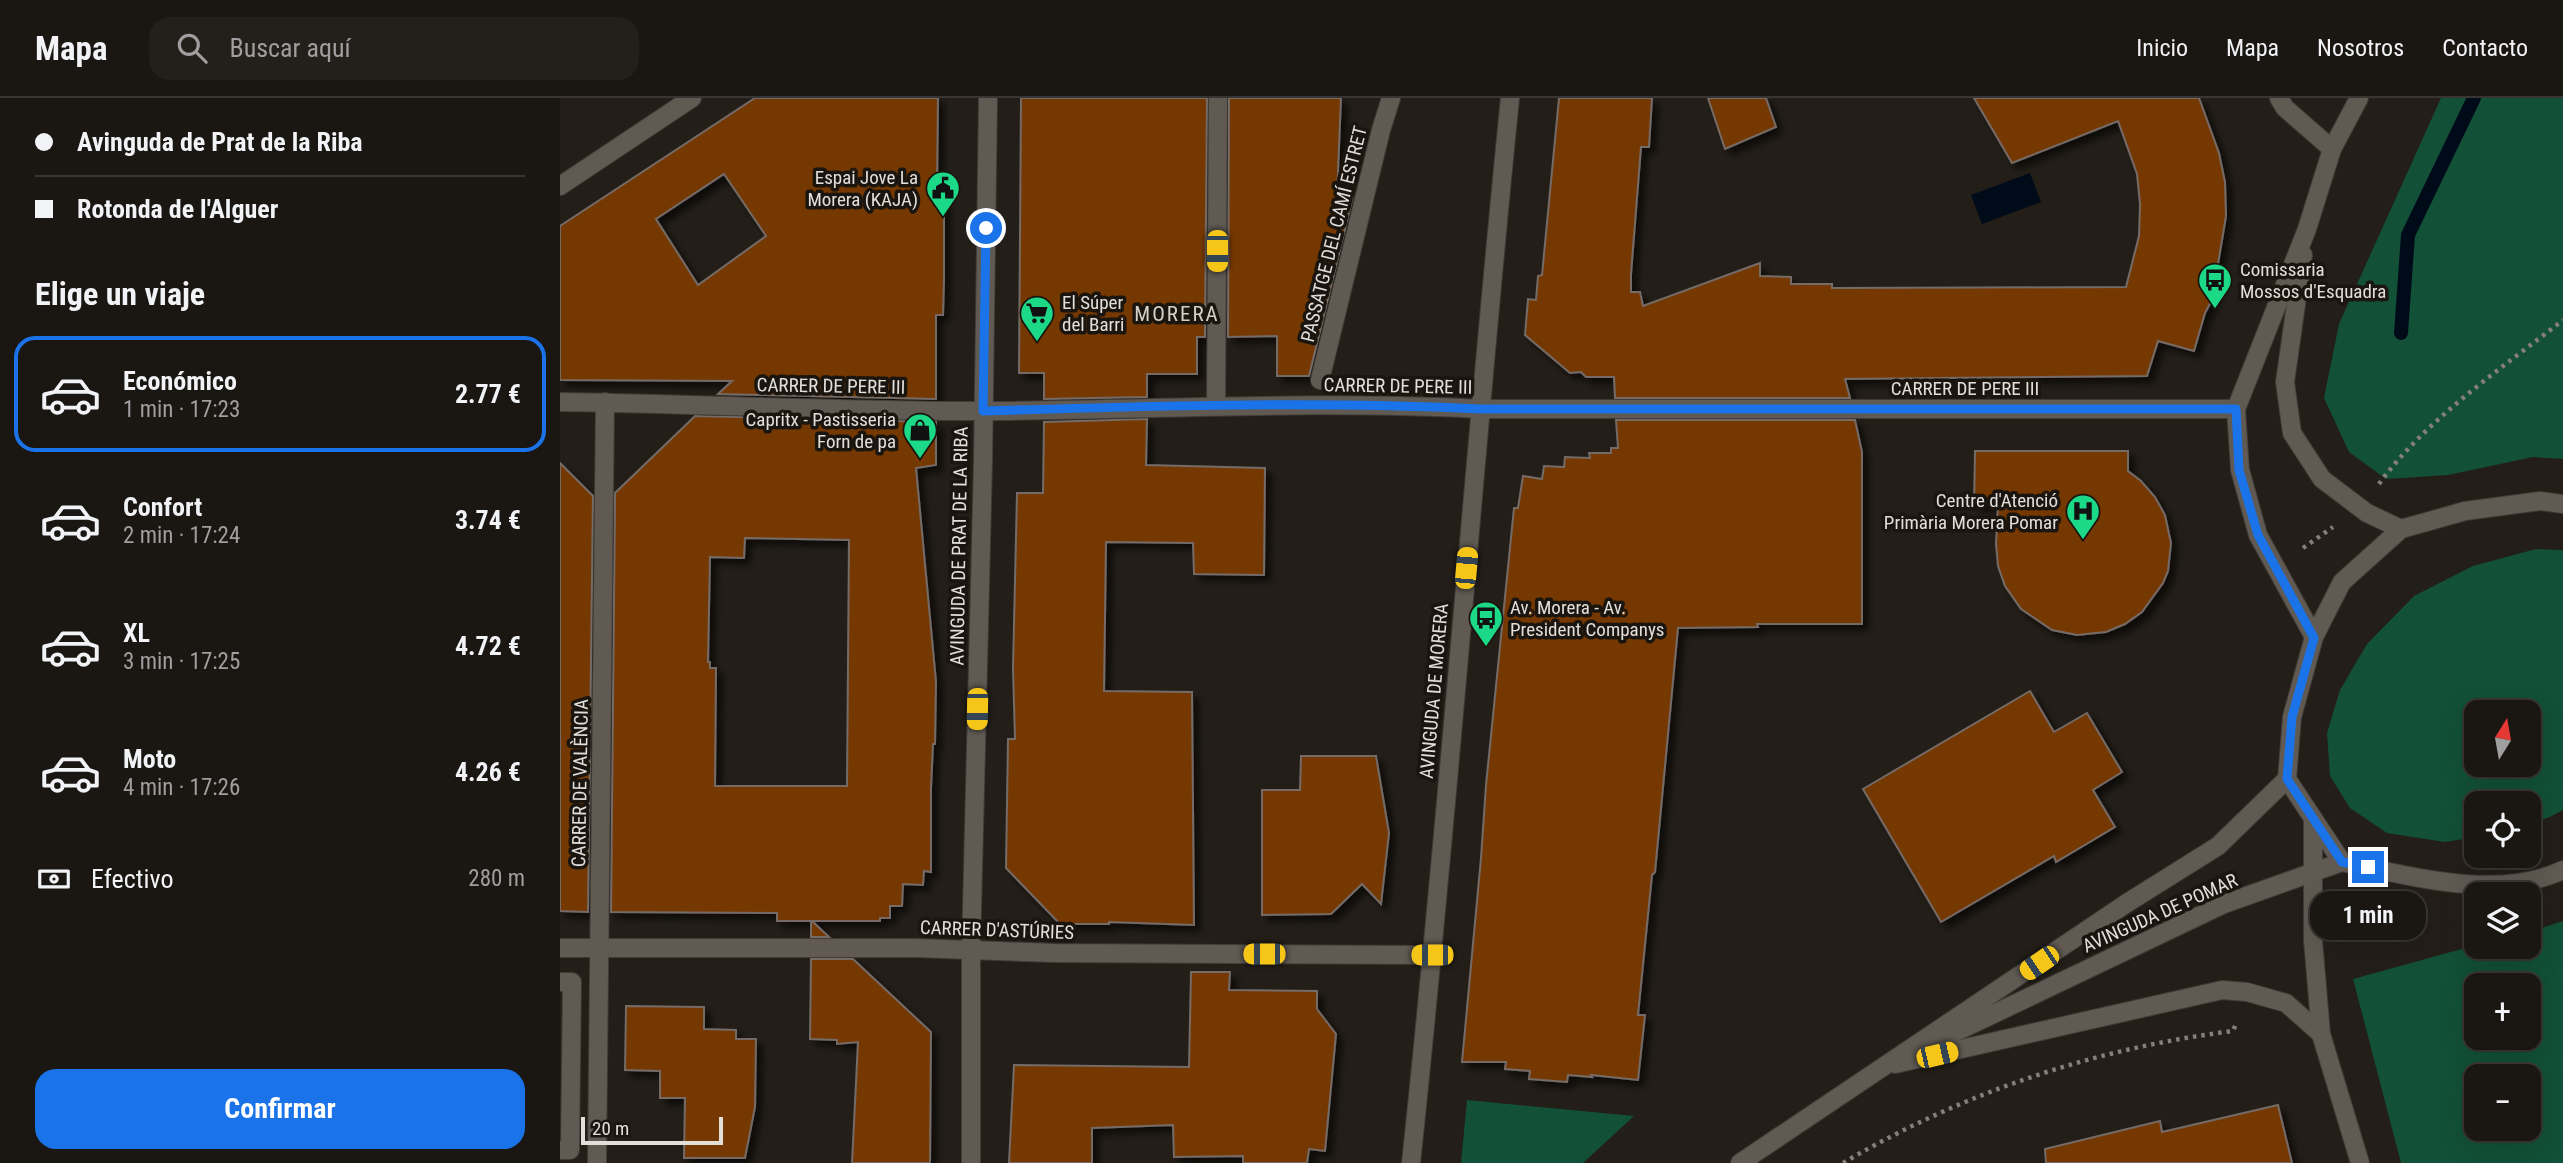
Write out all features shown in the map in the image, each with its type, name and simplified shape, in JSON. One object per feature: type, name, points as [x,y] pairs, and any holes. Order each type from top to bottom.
[{"type":"street","points":[[560,186],[692,98]]},
{"type":"street","name":"AVINGUDA DE PRAT DE LA RIBA","points":[[971,1163],[971,950],[983,462],[988,98]]},
{"type":"street","points":[[1216,405],[1218,98]]},
{"type":"street","name":"PASSATGE DEL CAMÍ ESTRET","points":[[1320,380],[1391,98]]},
{"type":"street","name":"AVINGUDA DE MORERA","points":[[1411,1163],[1510,98]]},
{"type":"street","points":[[2279,98],[2285,108],[2332,149]]},
{"type":"street","points":[[2314,638],[2258,535],[2239,470],[2236,409],[2307,229],[2332,149],[2359,98]]},
{"type":"street","points":[[2307,229],[2285,382],[2292,433],[2322,479],[2367,513],[2401,529]]},
{"type":"street","name":"CARRER DE PERE III","points":[[560,402],[983,411],[1216,405],[1480,409],[2236,409]]},
{"type":"street","name":"CARRER DE VALÈNCIA","points":[[597,1163],[605,402]]},
{"type":"street","points":[[2563,504],[2540,501],[2465,511],[2401,529],[2342,582],[2314,638],[2292,717],[2287,779],[2342,862],[2420,878],[2494,885],[2544,878],[2563,870]]},
{"type":"street","name":"AVINGUDA DE POMAR","points":[[1740,1163],[2127,903],[2218,846],[2287,779]]},
{"type":"street","points":[[2313,821],[2313,940],[2321,1034],[2360,1163]]},
{"type":"street","name":"AVINGUDA DE POMAR","points":[[1885,1067],[2224,904],[2342,862]]},
{"type":"street","name":"CARRER D'ASTÚRIES","points":[[560,948],[1432,955]]},
{"type":"street","points":[[560,982],[572,982],[570,1150],[560,1150]]},
{"type":"street","points":[[1885,1067],[2222,990],[2247,992],[2286,1003],[2321,1034]]},
{"type":"path","points":[[2379,484],[2396,460],[2460,402],[2563,320]]},
{"type":"path","points":[[2297,553],[2342,522]]},
{"type":"path","points":[[1843,1163],[1906,1126],[2017,1081],[2170,1040],[2233,1031],[2238,1021]]},
{"type":"green space","points":[[2441,98],[2563,98],[2563,459],[2533,457],[2448,475],[2386,479],[2349,452],[2324,398],[2339,324]]},
{"type":"green space","points":[[2536,549],[2563,550],[2563,810],[2541,820],[2541,791],[2464,791],[2464,839],[2445,842],[2387,833],[2350,808],[2330,776],[2327,733],[2340,690],[2367,644],[2414,596],[2473,566]]},
{"type":"green space","points":[[2563,921],[2563,1163],[2401,1163],[2353,979],[2464,948],[2464,959],[2541,959],[2541,928]]},
{"type":"green space","points":[[1467,1100],[1634,1116],[1583,1163],[1461,1163]]},
{"type":"water","points":[[2030,173],[2041,202],[1982,224],[1971,195]]},
{"type":"building","points":[[755,98],[938,98],[937,190],[944,191],[944,280],[943,315],[936,315],[936,399],[718,394],[732,381],[560,380],[560,226]],"holes":[[[724,174],[766,236],[698,285],[656,219]]]},
{"type":"building","points":[[1021,98],[1207,98],[1205,337],[1197,337],[1197,374],[1147,374],[1147,397],[1044,399],[1044,373],[1019,373]]},
{"type":"building","points":[[1229,98],[1341,98],[1337,196],[1353,196],[1309,376],[1277,376],[1277,336],[1228,337]]},
{"type":"building","points":[[1559,98],[1652,98],[1649,147],[1641,147],[1631,274],[1631,292],[1640,292],[1643,306],[1760,263],[1760,276],[1791,277],[1791,284],[1832,284],[1832,288],[2126,287],[2139,236],[2140,204],[2137,174],[2118,121],[2012,163],[1974,98],[2199,98],[2219,153],[2225,182],[2226,216],[2212,300],[2205,313],[2194,351],[2158,341],[2147,376],[1845,379],[1850,398],[1615,398],[1614,377],[1586,377],[1581,372],[1570,373],[1525,335],[1528,299],[1536,300],[1538,276],[1542,275]]},
{"type":"building","points":[[1708,98],[1766,98],[1776,127],[1725,149]]},
{"type":"building","points":[[695,416],[936,422],[936,465],[916,468],[936,682],[931,788],[931,872],[924,871],[923,885],[903,884],[902,906],[890,906],[890,918],[880,918],[880,921],[812,921],[829,937],[811,937],[811,921],[777,921],[777,913],[611,912],[615,493]],"holes":[[[745,538],[849,540],[847,786],[715,786],[716,668],[710,668],[708,662],[710,557],[744,558]]]},
{"type":"building","points":[[1147,419],[1146,465],[1265,468],[1264,575],[1194,574],[1193,543],[1106,542],[1104,691],[1192,692],[1194,925],[1109,922],[1060,924],[1006,868],[1008,739],[1015,739],[1013,668],[1017,493],[1043,493],[1044,422]]},
{"type":"building","points":[[1616,420],[1855,420],[1862,452],[1862,624],[1757,624],[1758,627],[1678,628],[1655,872],[1652,875],[1638,1015],[1645,1015],[1638,1080],[1591,1075],[1592,1077],[1568,1075],[1567,1082],[1529,1079],[1530,1071],[1505,1069],[1506,1062],[1462,1062],[1514,508],[1518,508],[1523,476],[1542,479],[1544,466],[1564,467],[1565,457],[1590,458],[1589,453],[1611,453],[1611,448],[1618,448]]},
{"type":"building","name":"Centre d'Atenció Primària Morera Pomar","points":[[1975,451],[2128,451],[2128,471],[2155,497],[2165,515],[2171,543],[2168,571],[2163,583],[2142,612],[2125,624],[2106,632],[2077,635],[2052,630],[2021,609],[2005,586],[1998,566],[1998,505],[1974,505]]},
{"type":"building","points":[[560,463],[593,496],[588,912],[560,911]]},
{"type":"building","points":[[2030,691],[2054,732],[2087,713],[2122,772],[2093,790],[2115,827],[2056,862],[2054,856],[1941,922],[1863,789]]},
{"type":"building","points":[[1301,756],[1376,756],[1389,833],[1381,904],[1362,884],[1331,914],[1262,915],[1262,790],[1300,790]]},
{"type":"building","points":[[811,959],[853,959],[931,1032],[930,1163],[852,1163],[858,1042],[837,1044],[837,1040],[810,1039]]},
{"type":"building","points":[[1191,972],[1230,972],[1229,990],[1317,991],[1317,1009],[1336,1034],[1325,1151],[1309,1149],[1307,1163],[1243,1163],[1243,1156],[1174,1157],[1173,1125],[1092,1128],[1092,1163],[1009,1163],[1014,1065],[1189,1067]]},
{"type":"building","points":[[626,1006],[704,1007],[704,1029],[736,1030],[736,1039],[756,1039],[755,1107],[745,1158],[684,1158],[685,1098],[660,1098],[660,1071],[625,1070]]},
{"type":"building","points":[[2278,1105],[2292,1163],[2046,1163],[2045,1149],[2160,1121],[2162,1132]]},
{"type":"waterway","points":[[2401,333],[2408,235],[2474,98]]},
{"type":"place","name":"Espai Jove La Morera (KAJA)","points":[[943,218]]},
{"type":"place","name":"Comissaria Mossos d'Esquadra","points":[[2215,310]]},
{"type":"place","name":"El Súper del Barri","points":[[1037,343]]},
{"type":"place","name":"Capritx - Pastisseria Forn de pa","points":[[920,460]]},
{"type":"place","name":"Centre d'Atenció Primària Morera Pomar","points":[[2083,541]]},
{"type":"place","name":"Av. Morera - Av. President Companys","points":[[1486,648]]},
{"type":"district","name":"MORERA","points":[[1177,314]]},
{"type":"route","points":[[986,228],[983,411],[1216,405],[1480,409],[2236,409],[2239,470],[2258,535],[2314,638],[2292,717],[2287,779],[2342,862],[2368,867]]}]
